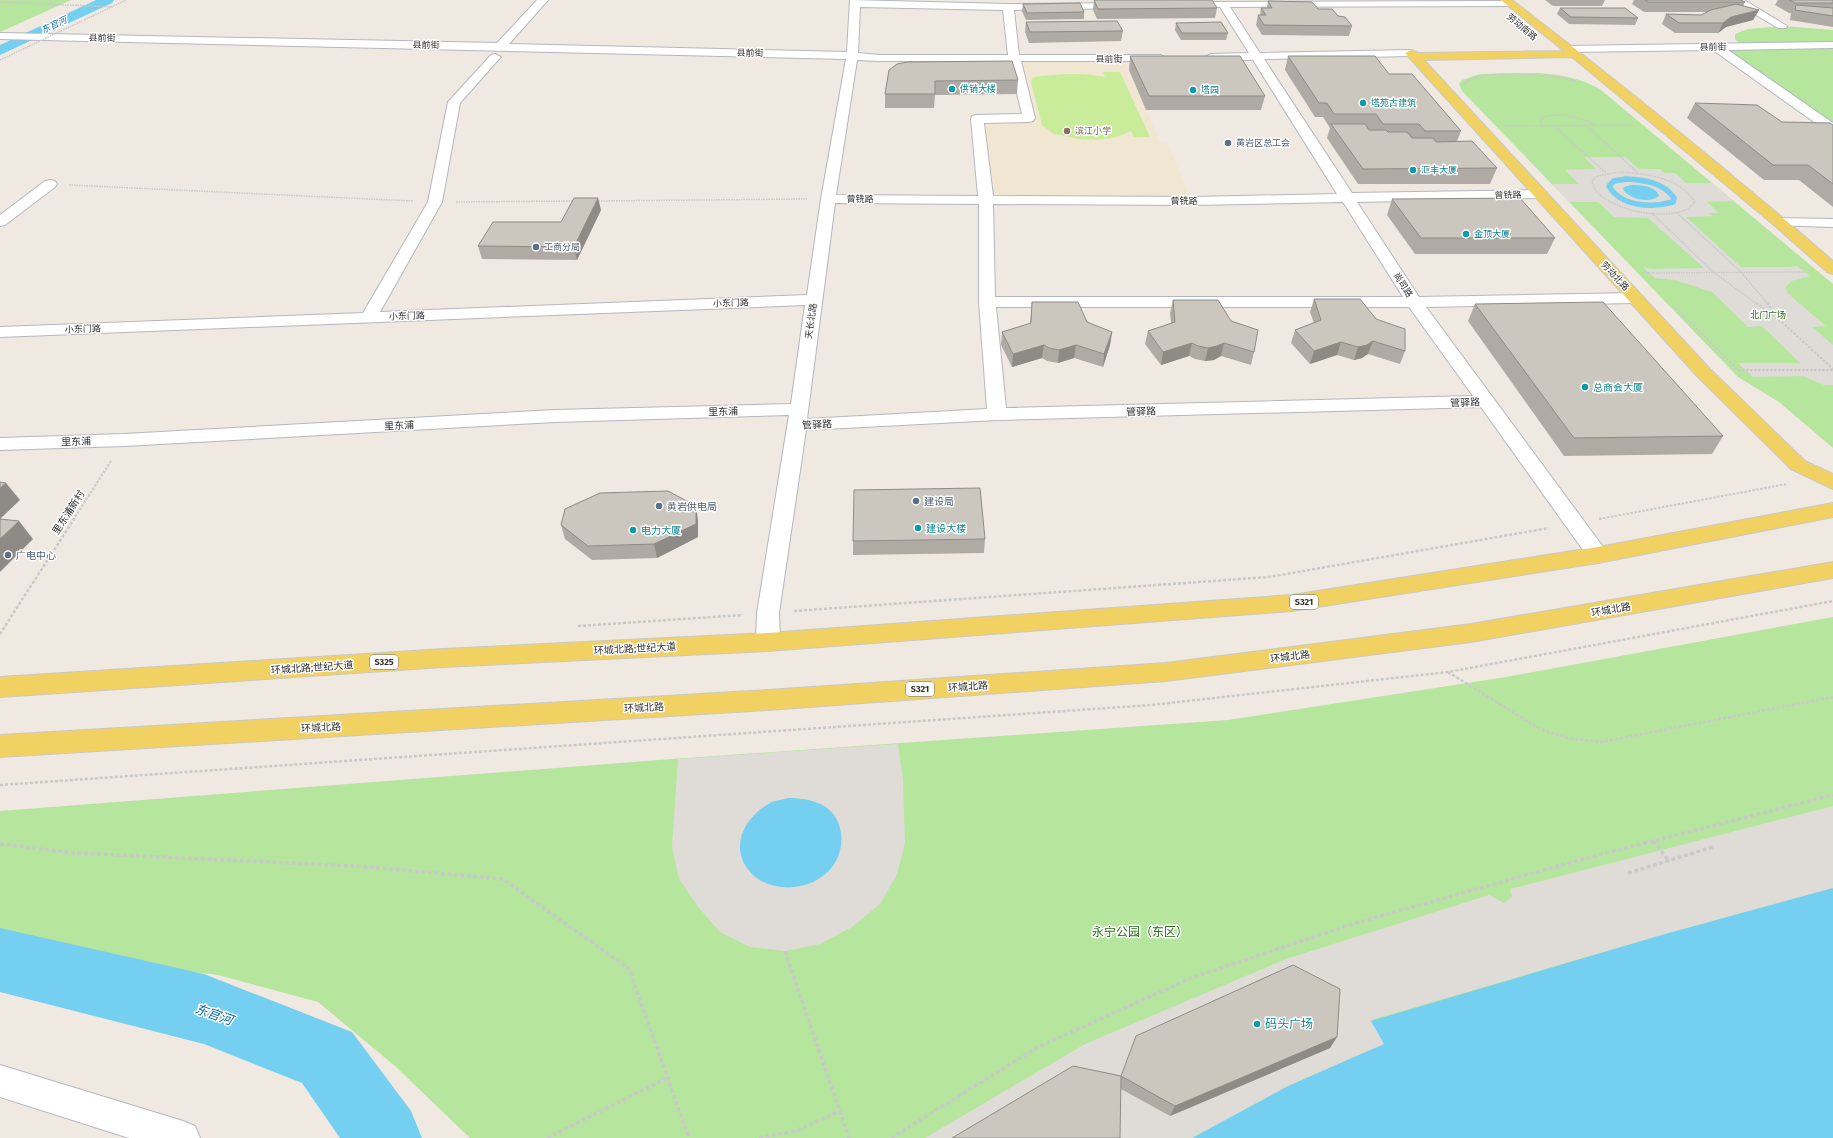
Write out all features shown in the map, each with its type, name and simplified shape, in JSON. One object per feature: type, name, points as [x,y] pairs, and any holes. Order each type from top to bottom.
[{"type":"main road","name":"劳动南路","points":[[1492,2],[1506,5]]},
{"type":"main road","points":[[1506,5],[1571,51],[1779,222],[1833,269]]},
{"type":"main road","name":"县前街","points":[[1412,55],[1549,50],[1571,51]]},
{"type":"main road","name":"劳动北路","points":[[1412,55],[1703,372],[1798,465],[1828,479]]},
{"type":"main road","name":"S321","points":[[768,642],[1292,604],[1598,555],[1833,510]]},
{"type":"main road","name":"环城北路","points":[[0,746],[768,700],[1166,672],[1471,633],[1833,570]]},
{"type":"main road","name":"环城北路;世纪大道","points":[[0,687],[444,658],[768,642]]},
{"type":"street","points":[[369,317],[435,202],[454,102],[543,0]]},
{"type":"street","points":[[1736,0],[1782,26]]},
{"type":"street","points":[[855,2],[1008,7],[1135,5]]},
{"type":"street","name":"天长北路","points":[[768,642],[768,613],[798,417],[828,199],[852,57],[855,2]]},
{"type":"street","points":[[1199,4],[1492,2]]},
{"type":"street","name":"尚司路","points":[[1222,4],[1414,302],[1598,555]]},
{"type":"street","points":[[997,414],[987,302],[986,200],[977,118],[1028,118],[1014,58],[1008,7]]},
{"type":"street","name":"县前街","points":[[0,36],[823,64],[852,57],[1170,58]]},
{"type":"street","name":"县前街","points":[[1571,51],[1593,49],[1833,45]]},
{"type":"street","name":"县前街","points":[[0,46],[498,52]]},
{"type":"street","points":[[1716,47],[1833,129]]},
{"type":"street","name":"县前街","points":[[1201,58],[1390,54],[1412,55]]},
{"type":"street","points":[[0,222],[50,184]]},
{"type":"street","name":"曾铣路","points":[[828,199],[1192,201],[1540,194]]},
{"type":"street","points":[[1779,222],[1833,223]]},
{"type":"street","points":[[987,302],[1414,302],[1635,298]]},
{"type":"street","name":"小东门路","points":[[0,332],[814,300]]},
{"type":"street","name":"管驿路","points":[[798,417],[997,414],[1486,402]]},
{"type":"street","name":"里东浦","points":[[0,444],[124,440],[555,416],[798,417]]},
{"type":"street","points":[[0,1081],[184,1138]]},
{"type":"path","points":[[3,0],[0,2],[112,6]]},
{"type":"path","points":[[0,60],[126,0]]},
{"type":"path","points":[[1466,88],[1464,84],[1474,77],[1494,75],[1540,75],[1577,81]]},
{"type":"path","points":[[1543,126],[1540,121],[1541,118],[1553,114],[1562,114],[1584,119],[1597,126]]},
{"type":"path","points":[[1507,132],[1501,126],[1631,125]]},
{"type":"path","points":[[1554,126],[1607,173]]},
{"type":"path","points":[[1586,126],[1638,173]]},
{"type":"path","points":[[1607,173],[1638,173],[1670,181],[1683,188],[1692,195],[1694,202],[1691,208],[1677,213],[1652,213],[1619,206],[1597,193],[1592,187],[1592,181],[1597,176],[1607,173]]},
{"type":"path","points":[[1652,213],[1713,272],[1783,323],[1833,369]]},
{"type":"path","points":[[1677,213],[1741,272],[1783,323]]},
{"type":"path","points":[[1646,278],[1641,273],[1811,272]]},
{"type":"path","points":[[1672,304],[1738,370],[1833,369]]},
{"type":"path","name":"里东浦新村","points":[[0,634],[124,440]]},
{"type":"path","points":[[570,627],[1269,577],[1828,479]]},
{"type":"path","points":[[1448,672],[1540,729],[1568,738],[1601,742],[1833,697]]},
{"type":"path","points":[[891,1138],[1038,1047],[1191,978],[1356,923],[1583,859],[1833,795]]},
{"type":"path","points":[[1653,841],[1669,861]]},
{"type":"path","points":[[0,844],[74,853],[356,866],[503,878],[629,969],[689,1138]]},
{"type":"path","points":[[1628,873],[1713,848]]},
{"type":"path","points":[[785,951],[849,1138]]},
{"type":"path","points":[[546,1138],[667,1078]]},
{"type":"path","points":[[759,1138],[795,1131],[840,1111]]},
{"type":"shaded area","name":"滨江小学","points":[[1014,58],[1124,59],[1161,144],[1167,143],[1192,201],[986,200],[977,119],[1028,118]]},
{"type":"shaded area","points":[[1584,157],[1625,157],[1639,169],[1660,169],[1664,173],[1675,173],[1686,183],[1712,183],[1734,201],[1707,202],[1719,213],[1710,213],[1713,216],[1686,217],[1741,267],[1797,266],[1810,276],[1791,281],[1786,287],[1787,293],[1826,326],[1812,327],[1833,345],[1833,385],[1824,385],[1803,376],[1753,377],[1738,363],[1800,363],[1762,326],[1748,327],[1712,292],[1675,280],[1655,278],[1649,273],[1643,267],[1651,269],[1704,268],[1648,218],[1614,217],[1598,202],[1569,202],[1552,184],[1579,184],[1565,170],[1596,169]]},
{"type":"shaded area","points":[[898,744],[903,780],[905,843],[897,874],[880,904],[852,927],[820,944],[785,951],[750,947],[720,932],[699,908],[679,879],[672,847],[678,759]]},
{"type":"shaded area","points":[[1833,806],[1833,888],[1665,934],[1371,1020],[1385,1044],[1288,1086],[1192,1138],[925,1138],[1085,1044],[1286,959],[1489,895],[1504,903],[1512,897],[1510,889]]},
{"type":"green space","points":[[0,0],[71,0],[0,32]]},
{"type":"green space","points":[[1782,26],[1833,30],[1833,129],[1716,47],[1742,46],[1735,39],[1735,34],[1748,29]]},
{"type":"green space","points":[[1103,72],[1120,72],[1150,137],[1134,137],[1131,131],[1117,137],[1099,140],[1079,139],[1054,134],[1042,125],[1031,82],[1033,77],[1087,74],[1105,77]]},
{"type":"green space","name":"北门广场","points":[[1539,73],[1571,78],[1601,90],[1833,284],[1833,448],[1779,402],[1738,377],[1462,91],[1459,84],[1462,80],[1480,74]]},
{"type":"green space","name":"永宁公园（东区）","points":[[1833,617],[1833,888],[1665,934],[1288,1086],[1192,1138],[470,1138],[395,1066],[318,1002],[218,975],[0,946],[0,811],[659,760],[1228,720],[1506,677]]},
{"type":"water","points":[[1631,185],[1651,188],[1655,190],[1659,196],[1650,200],[1634,198],[1623,189],[1624,187]]},
{"type":"water","points":[[788,798],[818,803],[827,808],[838,822],[841,831],[841,840],[837,859],[824,875],[815,881],[804,885],[781,887],[770,885],[751,873],[744,863],[740,844],[746,825],[753,816],[770,803]]},
{"type":"water","points":[[1833,888],[1833,1138],[1192,1138],[1288,1086],[1384,1044],[1371,1021],[1665,934]]},
{"type":"building","points":[[1094,0],[1212,0],[1217,8],[1098,9]]},
{"type":"building","points":[[1645,0],[1741,0],[1745,2],[1648,2]]},
{"type":"building","points":[[1789,0],[1833,0],[1833,3],[1795,3]]},
{"type":"building","points":[[1268,1],[1312,2],[1318,9],[1332,9],[1338,16],[1345,17],[1352,26],[1264,25],[1258,15],[1266,15],[1261,8],[1272,8]]},
{"type":"building","points":[[1080,3],[1084,12],[1027,13],[1023,4]]},
{"type":"building","points":[[1736,4],[1759,10],[1731,17],[1723,23],[1679,23],[1666,14],[1701,15],[1711,10]]},
{"type":"building","points":[[1796,5],[1833,8],[1833,16],[1795,10]]},
{"type":"building","points":[[1560,8],[1625,8],[1638,18],[1571,17]]},
{"type":"building","points":[[1117,21],[1123,31],[1030,32],[1026,22]]},
{"type":"building","points":[[1221,22],[1228,33],[1182,33],[1176,23]]},
{"type":"building","points":[[1130,56],[1240,56],[1265,96],[1149,96]]},
{"type":"building","name":"塔苑古建筑","points":[[1288,56],[1375,56],[1389,74],[1412,74],[1461,131],[1425,131],[1419,124],[1383,124],[1376,114],[1334,114],[1327,103],[1319,103]]},
{"type":"building","points":[[1012,61],[1018,80],[935,81],[935,94],[885,94],[889,70],[897,64],[908,62]]},
{"type":"building","points":[[1695,103],[1757,105],[1782,122],[1830,123],[1833,125],[1833,184],[1808,165],[1773,165]]},
{"type":"building","points":[[1331,124],[1365,124],[1369,130],[1407,132],[1412,138],[1433,138],[1436,142],[1472,141],[1497,168],[1363,169]]},
{"type":"building","points":[[574,198],[598,198],[574,247],[478,246],[493,222],[561,222]]},
{"type":"building","points":[[1520,198],[1555,238],[1421,238],[1392,199]]},
{"type":"building","points":[[1314,299],[1360,299],[1376,319],[1405,329],[1405,351],[1373,341],[1367,345],[1358,347],[1341,342],[1314,351],[1295,330],[1321,320]]},
{"type":"building","points":[[1173,300],[1218,300],[1231,321],[1258,330],[1254,352],[1224,343],[1208,348],[1192,343],[1163,352],[1148,331],[1175,322]]},
{"type":"building","points":[[1032,302],[1078,302],[1087,322],[1112,332],[1104,354],[1076,345],[1059,350],[1049,348],[1044,345],[1013,354],[1002,332],[1031,323]]},
{"type":"building","name":"总商会大厦","points":[[1603,302],[1723,436],[1574,438],[1475,304]]},
{"type":"building","points":[[0,482],[6,483],[0,488]]},
{"type":"building","name":"建设大楼","points":[[980,488],[985,539],[853,541],[854,490]]},
{"type":"building","name":"电力大厦","points":[[668,491],[696,506],[696,524],[654,544],[588,546],[561,525],[565,509],[600,493]]},
{"type":"building","points":[[0,519],[19,521],[0,539]]},
{"type":"building","name":"码头广场","points":[[1293,965],[1340,989],[1337,1037],[1175,1106],[1121,1076],[1136,1036]]},
{"type":"building","points":[[1073,1066],[1121,1076],[1120,1138],[952,1138]]},
{"type":"waterway","name":"东官河","points":[[0,51],[107,0]]},
{"type":"waterway","points":[[1626,179],[1646,181],[1659,185],[1670,193],[1674,198],[1673,202],[1656,205],[1629,202],[1614,193],[1609,186],[1614,181],[1626,179]]},
{"type":"waterway","name":"东官河","points":[[0,960],[204,1009],[327,1057],[384,1138]]},
{"type":"place","name":"供销大楼","points":[[952,89]]},
{"type":"place","name":"塔园","points":[[1193,90]]},
{"type":"place","name":"塔苑古建筑","points":[[1363,103]]},
{"type":"place","name":"滨江小学","points":[[1067,131]]},
{"type":"place","name":"黄岩区总工会","points":[[1228,143]]},
{"type":"place","name":"汇丰大厦","points":[[1413,170]]},
{"type":"place","name":"金顶大厦","points":[[1466,234]]},
{"type":"place","name":"工商分局","points":[[536,247]]},
{"type":"place","name":"总商会大厦","points":[[1585,387]]},
{"type":"place","name":"建设局","points":[[916,501]]},
{"type":"place","name":"黄岩供电局","points":[[659,506]]},
{"type":"place","name":"建设大楼","points":[[918,528]]},
{"type":"place","name":"电力大厦","points":[[633,530]]},
{"type":"place","name":"广电中心","points":[[8,555]]},
{"type":"place","name":"码头广场","points":[[1257,1024]]}]
